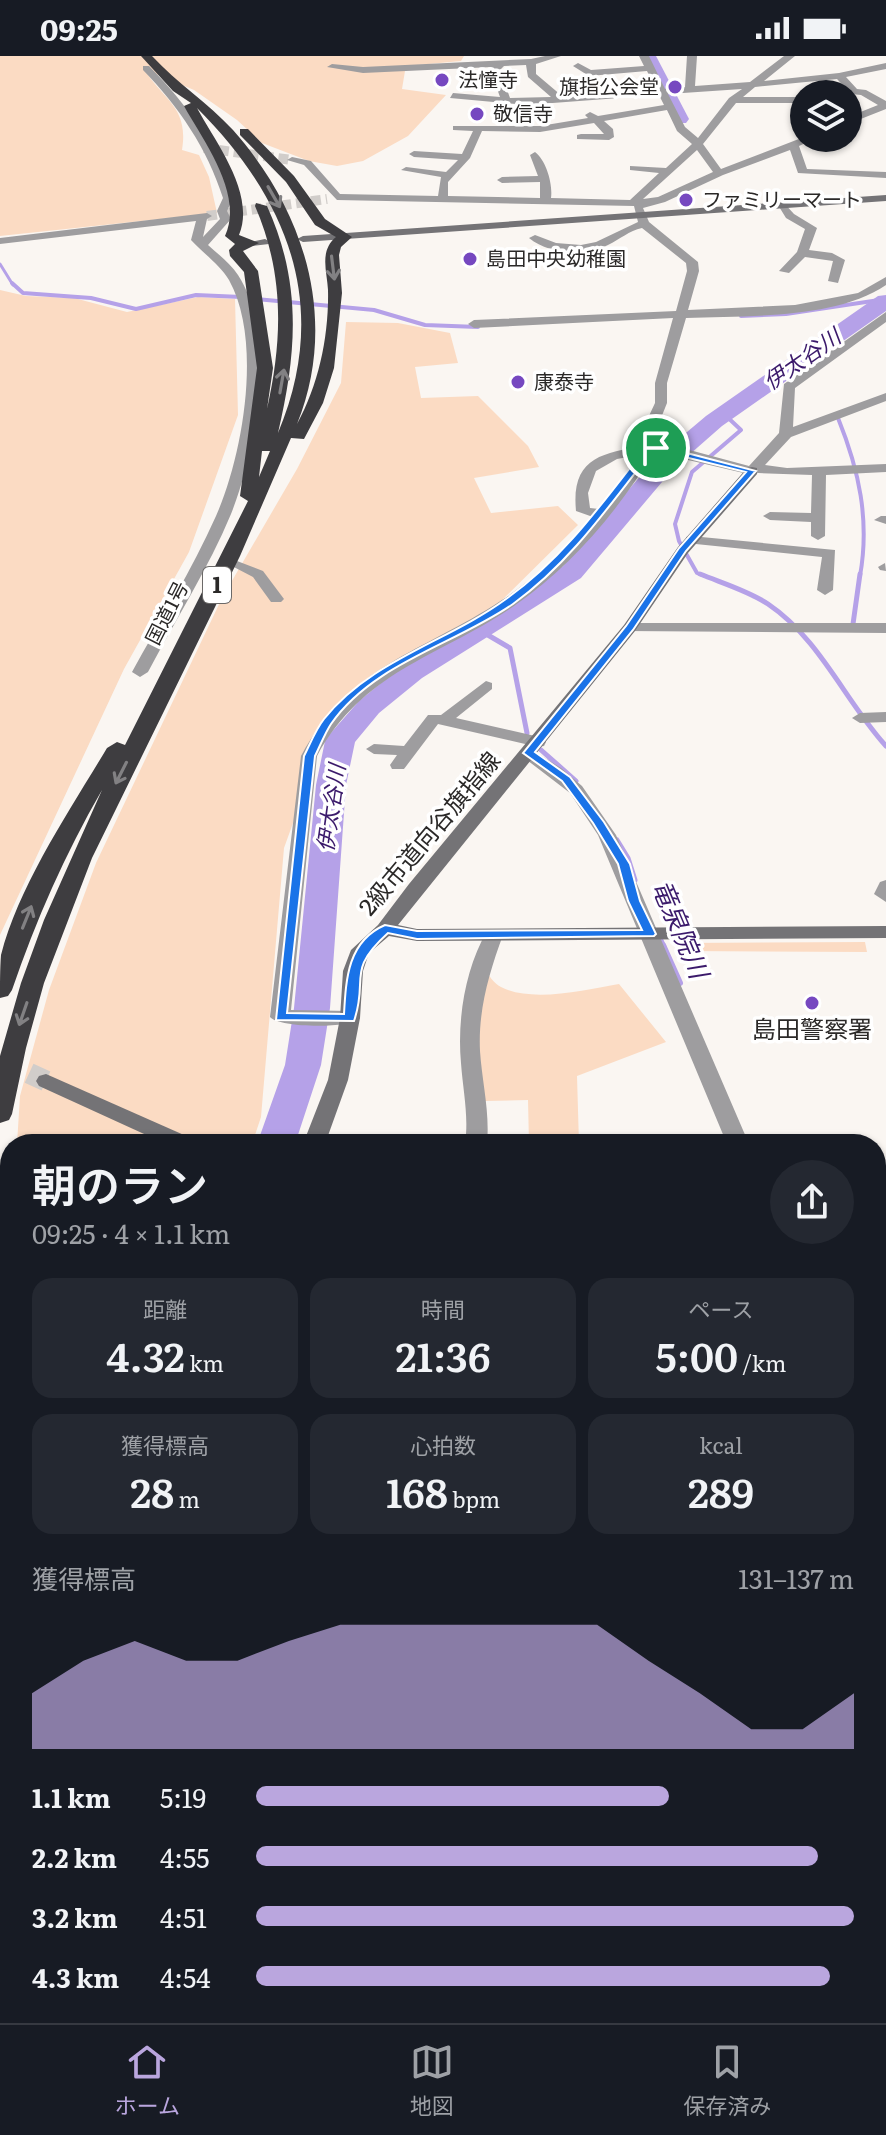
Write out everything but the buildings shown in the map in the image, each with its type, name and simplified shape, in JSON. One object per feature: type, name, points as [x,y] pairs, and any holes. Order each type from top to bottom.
[{"type":"highway","name":"国道1号","points":[[0,1114],[18,1030],[90,832],[242,537],[296,408],[308,362],[308,316],[295,247],[282,212],[235,139],[146,62]]},
{"type":"highway","name":"国道1号","points":[[0,990],[27,914],[67,832],[215,569],[263,458],[285,363],[287,300],[284,277],[267,216],[241,168],[190,98]]},
{"type":"highway","points":[[190,98],[237,125],[290,179],[320,222],[345,237],[334,246],[332,254],[335,296],[326,371],[317,402],[242,537]]},
{"type":"highway","points":[[190,98],[229,177],[238,222],[232,236],[236,240],[258,242],[236,250],[237,256],[251,271],[265,368],[248,496]]},
{"type":"street","points":[[532,62],[556,56]]},
{"type":"street","points":[[644,56],[681,129],[697,143],[719,173]]},
{"type":"street","points":[[690,90],[692,56]]},
{"type":"street","points":[[535,238],[556,248],[596,245],[627,227],[667,171],[697,143],[732,100],[790,56]]},
{"type":"street","points":[[797,56],[816,78]]},
{"type":"street","points":[[863,56],[886,66]]},
{"type":"street","points":[[332,67],[363,70],[475,60],[501,64],[584,65],[589,73],[651,68]]},
{"type":"street","points":[[146,62],[196,130],[219,169],[228,198],[222,211],[226,219],[202,245]]},
{"type":"street","points":[[532,62],[533,79],[608,129],[609,137],[581,137]]},
{"type":"street","points":[[501,64],[495,69],[507,102]]},
{"type":"street","points":[[799,80],[886,66]]},
{"type":"street","points":[[869,71],[882,77]]},
{"type":"street","points":[[839,76],[843,80]]},
{"type":"street","points":[[453,96],[521,102],[790,81]]},
{"type":"street","points":[[755,85],[771,102]]},
{"type":"street","points":[[470,86],[473,98]]},
{"type":"street","points":[[862,92],[886,105],[862,115]]},
{"type":"street","points":[[732,100],[790,100]]},
{"type":"street","points":[[520,129],[521,102]]},
{"type":"street","points":[[457,128],[540,129],[668,107]]},
{"type":"street","points":[[443,197],[441,188],[446,175],[465,157],[479,128]]},
{"type":"street","points":[[196,130],[189,130],[192,146],[204,148]]},
{"type":"street","points":[[292,160],[307,163],[332,198],[389,188],[443,197],[639,211],[719,173],[790,147]]},
{"type":"street","points":[[796,152],[802,171],[886,175]]},
{"type":"street","points":[[414,154],[465,157]]},
{"type":"street","points":[[535,155],[547,187],[545,202]]},
{"type":"street","points":[[634,168],[667,171]]},
{"type":"street","points":[[406,170],[446,175]]},
{"type":"street","points":[[861,174],[868,200]]},
{"type":"street","points":[[502,180],[544,179]]},
{"type":"street","points":[[303,239],[639,211],[886,198]]},
{"type":"street","points":[[783,205],[790,216],[811,228],[802,253],[785,271]]},
{"type":"street","points":[[639,211],[692,262],[693,271],[661,383],[661,403],[648,433],[647,439],[655,449]]},
{"type":"street","points":[[0,241],[205,217],[197,240],[233,276],[247,308],[254,350],[249,411],[238,473],[202,564],[140,672]]},
{"type":"street","points":[[802,253],[828,255],[839,260],[834,281]]},
{"type":"street","points":[[472,329],[680,319],[795,309],[844,301],[883,285]]},
{"type":"street","points":[[786,434],[789,387],[886,316]]},
{"type":"street","points":[[753,470],[786,434],[886,397]]},
{"type":"street","points":[[345,1018],[280,1017],[309,756],[327,723],[349,697],[371,680],[507,603],[550,568],[601,514],[655,449]]},
{"type":"street","points":[[601,514],[583,511],[579,491],[583,477],[603,459],[655,449],[753,470],[886,468]]},
{"type":"street","name":"2級市道向谷旗指線","points":[[318,1134],[338,1080],[353,971],[361,950],[385,929],[415,888],[533,748],[630,628],[691,540],[753,470]]},
{"type":"street","points":[[818,536],[819,470]]},
{"type":"street","points":[[770,516],[818,518]]},
{"type":"street","points":[[691,540],[830,553],[825,590]]},
{"type":"street","points":[[237,565],[258,574],[276,599]]},
{"type":"street","points":[[630,628],[886,628]]},
{"type":"street","points":[[444,720],[486,686]]},
{"type":"street","points":[[860,718],[886,717]]},
{"type":"street","points":[[374,749],[403,758],[434,718],[533,748],[566,779],[624,864],[634,901],[734,1134]]},
{"type":"street","points":[[886,886],[883,894],[886,896]]},
{"type":"street","points":[[385,929],[417,935],[886,932]]},
{"type":"street","points":[[478,1134],[480,1122],[470,1053],[470,1021],[476,982],[494,935]]},
{"type":"street","points":[[46,1081],[164,1134]]},
{"type":"shaded area","points":[[0,56],[464,56],[461,61],[375,69],[405,71],[402,89],[446,95],[408,136],[363,161],[337,166],[309,161],[262,143],[237,120],[194,90],[144,69],[178,114],[182,124],[182,150],[199,155],[209,177],[217,213],[0,236]]},
{"type":"shaded area","points":[[0,290],[26,296],[74,298],[127,312],[198,297],[235,299],[238,415],[189,552],[124,669],[0,935]]},
{"type":"shaded area","points":[[346,322],[398,323],[450,333],[458,363],[415,367],[421,398],[478,396],[528,446],[539,467],[474,478],[491,513],[558,506],[578,525],[493,609],[396,665],[327,729],[284,848],[261,1117],[255,1134],[18,1134],[20,1096],[49,990],[96,863],[222,598],[297,469],[341,383]]},
{"type":"shaded area","points":[[865,942],[867,952],[683,951],[680,943]]},
{"type":"shaded area","points":[[484,968],[498,986],[527,994],[559,994],[619,984],[666,1042],[577,1076],[579,1134],[529,1134],[528,1100],[485,1101],[476,1062]]},
{"type":"waterway","points":[[648,56],[680,119]]},
{"type":"waterway","points":[[0,264],[13,285]]},
{"type":"waterway","points":[[12,283],[23,293],[91,298],[136,309],[196,295],[241,297]]},
{"type":"waterway","points":[[256,299],[374,310],[425,325],[478,327]]},
{"type":"waterway","points":[[741,316],[786,314],[886,299]]},
{"type":"waterway","name":"伊太谷川","points":[[279,1134],[303,1065],[312,1008],[331,785],[340,741],[369,707],[412,672],[572,572],[664,464],[714,421],[886,301]]},
{"type":"waterway","points":[[704,576],[697,573],[679,541],[675,524],[692,472],[741,430],[724,414]]},
{"type":"waterway","points":[[838,418],[861,496],[864,535],[860,576]]},
{"type":"waterway","points":[[700,574],[704,576]]},
{"type":"waterway","points":[[853,624],[860,574]]},
{"type":"waterway","points":[[704,576],[752,595],[786,618],[817,652],[886,746]]},
{"type":"waterway","name":"竜泉院川","points":[[481,631],[510,648],[527,733]]},
{"type":"waterway","name":"竜泉院川","points":[[541,750],[576,781]]},
{"type":"waterway","name":"竜泉院川","points":[[617,840],[628,858],[635,880]]},
{"type":"waterway","name":"竜泉院川","points":[[660,938],[664,947]]},
{"type":"waterway","name":"竜泉院川","points":[[663,945],[680,983]]},
{"type":"tunnel","points":[[204,148],[292,160]]},
{"type":"tunnel","points":[[207,216],[327,199]]},
{"type":"tunnel","points":[[0,1060],[46,1081]]},
{"type":"place","name":"法憧寺","points":[[442,80]]},
{"type":"place","name":"旗指公会堂","points":[[675,87]]},
{"type":"place","name":"敬信寺","points":[[477,114]]},
{"type":"place","name":"ファミリーマート","points":[[686,200]]},
{"type":"place","name":"島田中央幼稚園","points":[[470,259]]},
{"type":"place","name":"康泰寺","points":[[518,382]]},
{"type":"place","name":"島田警察署","points":[[812,1003]]},
{"type":"route","points":[[656,448],[752,471],[683,550],[630,628],[529,753],[566,779],[598,822],[624,864],[634,901],[650,934],[417,935],[385,929],[361,950],[353,971],[350,1018],[280,1017],[309,756],[327,723],[349,697],[371,680],[507,603],[541,577],[601,514],[649,449],[656,448]]}]
